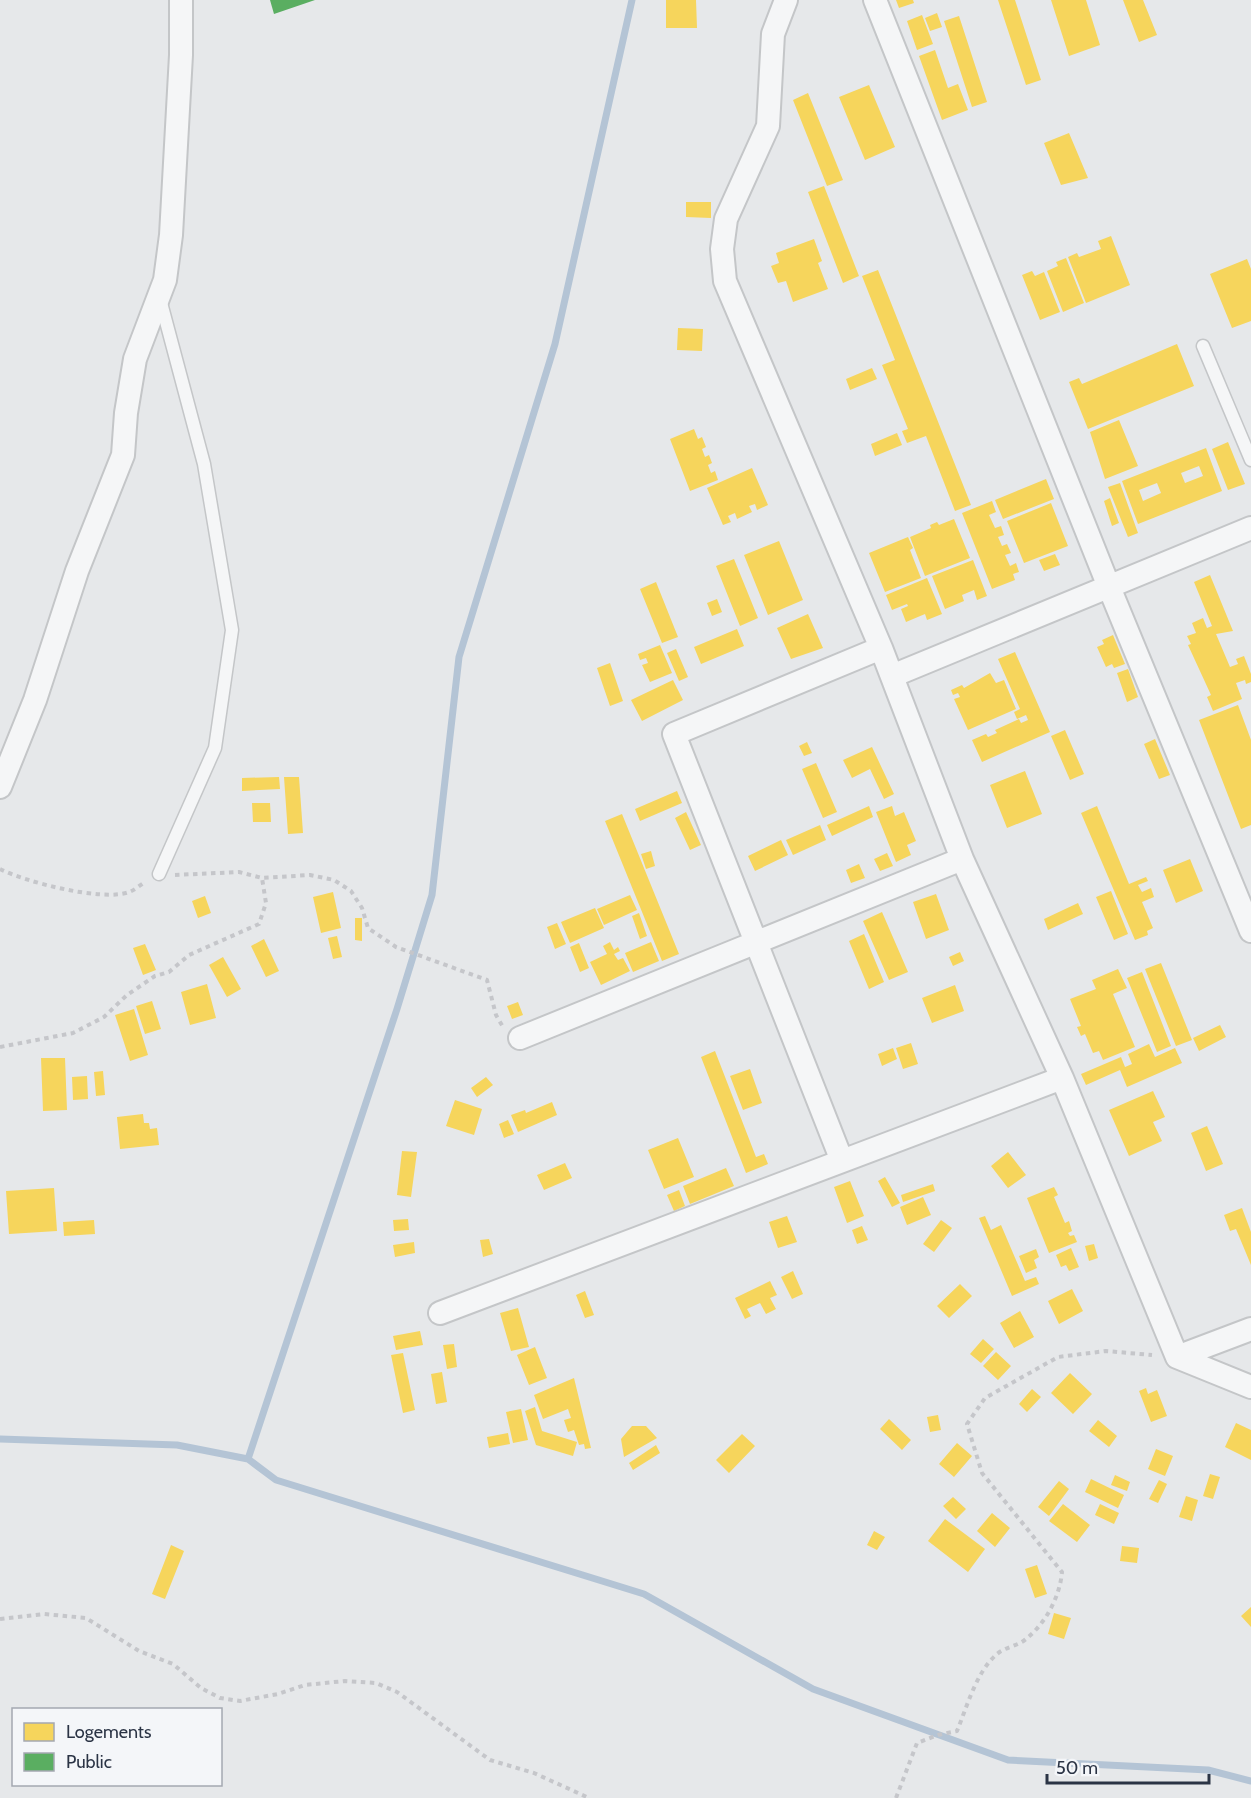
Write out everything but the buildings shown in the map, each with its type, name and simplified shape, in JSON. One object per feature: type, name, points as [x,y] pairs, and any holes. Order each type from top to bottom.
[{"type":"street","points":[[0,787],[35,700],[77,571],[123,455],[135,359],[165,280],[171,235],[181,55],[181,0]]},
{"type":"street","points":[[786,0],[773,33],[768,126],[726,219],[722,249],[725,281],[881,648],[962,859],[1062,1078],[1177,1357],[1251,1387]]},
{"type":"street","points":[[875,0],[1109,587],[1251,931]]},
{"type":"street","points":[[892,676],[1251,528]]},
{"type":"street","points":[[842,1161],[674,734],[881,648]]},
{"type":"street","points":[[520,1038],[962,859]]},
{"type":"street","points":[[440,1313],[1062,1078]]},
{"type":"street","points":[[1177,1357],[1251,1329]]},
{"type":"lane","points":[[159,295],[204,464],[231,630],[215,748],[159,874]]},
{"type":"lane","points":[[1203,346],[1251,460]]},
{"type":"path","points":[[0,869],[40,885],[104,895],[129,892],[159,874],[239,872],[262,878],[310,875],[334,880],[351,891],[362,908],[368,928],[396,947],[487,980],[496,1015],[503,1029],[520,1038]]},
{"type":"path","points":[[0,1047],[73,1033],[104,1017],[127,995],[155,976],[169,972],[189,955],[259,924],[266,903],[262,878]]},
{"type":"path","points":[[896,1798],[917,1743],[957,1731],[983,1672],[998,1653],[1026,1640],[1045,1618],[1061,1589],[1062,1572],[982,1473],[967,1424],[985,1398],[1058,1357],[1106,1351],[1177,1357]]},
{"type":"path","points":[[0,1619],[44,1614],[86,1618],[139,1652],[173,1664],[201,1688],[220,1698],[240,1701],[278,1694],[305,1685],[345,1682],[376,1683],[397,1692],[490,1760],[534,1773],[589,1798]]},
{"type":"waterway","points":[[248,1459],[397,1009],[432,895],[459,657],[555,344],[632,0]]},
{"type":"waterway","points":[[0,1439],[177,1445],[248,1459],[276,1480],[644,1594],[813,1689],[1008,1760],[1208,1770],[1251,1781]]}]
